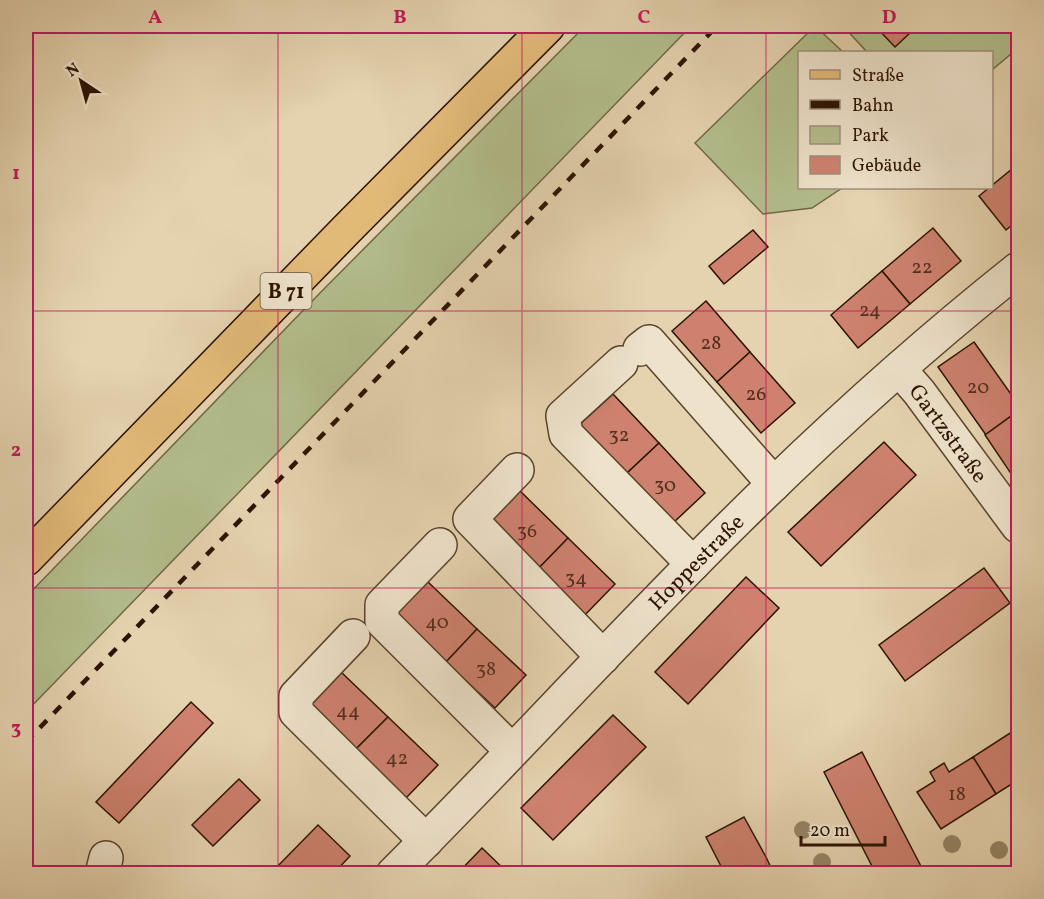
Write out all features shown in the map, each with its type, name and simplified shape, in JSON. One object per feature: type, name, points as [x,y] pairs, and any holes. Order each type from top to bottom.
[{"type":"main road","name":"B 71","points":[[26,559],[338,237],[548,26]]},
{"type":"street","name":"Hoppestraße","points":[[393,873],[693,564],[774,484],[899,369],[1018,269]]},
{"type":"street","points":[[693,564],[566,434],[563,416],[649,342],[774,484]]},
{"type":"street","name":"Gartzstraße","points":[[899,369],[919,392],[1018,526]]},
{"type":"street","points":[[517,470],[470,519],[603,657]]},
{"type":"street","points":[[440,545],[382,605],[382,621],[512,752]]},
{"type":"street","points":[[353,636],[296,696],[296,712],[426,841]]},
{"type":"green space","points":[[585,26],[691,26],[26,712],[26,597],[318,295]]},
{"type":"green space","points":[[815,26],[842,51],[798,51],[798,189],[840,189],[812,208],[763,214],[695,143]]},
{"type":"green space","points":[[843,26],[1018,26],[1018,48],[993,69],[993,51],[866,51]]},
{"type":"building","points":[[875,26],[905,26],[911,32],[895,47]]},
{"type":"building","points":[[1018,164],[1018,220],[1006,230],[979,196],[988,189],[993,189],[993,185]]},
{"type":"building","points":[[933,228],[961,261],[910,304],[882,271]]},
{"type":"building","points":[[753,230],[768,247],[724,284],[709,266]]},
{"type":"building","points":[[882,271],[910,304],[858,348],[831,315]]},
{"type":"building","points":[[706,301],[750,352],[717,382],[672,331]]},
{"type":"building","points":[[974,342],[1018,404],[1018,411],[986,435],[938,367]]},
{"type":"building","points":[[750,352],[795,403],[761,433],[717,382]]},
{"type":"building","points":[[613,394],[659,443],[626,474],[579,425]]},
{"type":"building","points":[[1018,411],[1018,484],[985,435]]},
{"type":"building","points":[[884,442],[916,475],[821,566],[788,532]]},
{"type":"building","points":[[659,443],[705,493],[672,524],[626,474]]},
{"type":"building","points":[[517,488],[568,538],[536,571],[485,521]]},
{"type":"building","points":[[568,538],[615,584],[583,617],[536,571]]},
{"type":"building","points":[[984,568],[1010,603],[905,681],[879,645]]},
{"type":"building","points":[[746,577],[779,608],[688,704],[655,672]]},
{"type":"building","points":[[427,581],[477,629],[446,662],[396,613]]},
{"type":"building","points":[[477,629],[526,675],[495,708],[446,662]]},
{"type":"building","points":[[340,671],[388,717],[356,749],[309,703]]},
{"type":"building","points":[[191,702],[213,723],[119,823],[96,802]]},
{"type":"building","points":[[613,715],[646,747],[553,840],[521,808]]},
{"type":"building","points":[[388,717],[438,765],[406,798],[356,749]]},
{"type":"building","points":[[1018,728],[1018,780],[996,794],[973,757]]},
{"type":"building","points":[[862,752],[925,874],[876,874],[824,772]]},
{"type":"building","points":[[973,757],[996,794],[941,829],[917,792],[935,781],[930,772],[944,763],[949,772]]},
{"type":"building","points":[[239,779],[260,800],[213,846],[192,825]]},
{"type":"building","points":[[744,817],[774,874],[725,874],[706,837]]},
{"type":"building","points":[[318,825],[350,856],[333,874],[271,873]]},
{"type":"building","points":[[482,848],[509,874],[457,874]]},
{"type":"railway","points":[[26,742],[717,26]]}]
